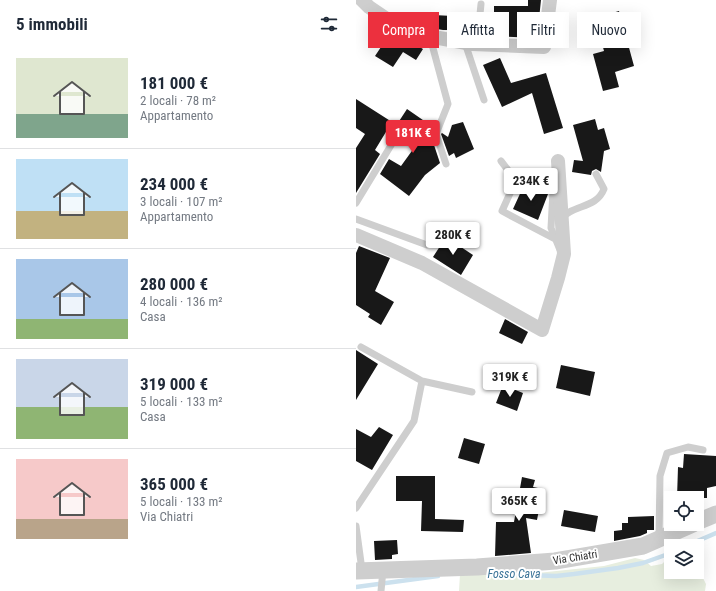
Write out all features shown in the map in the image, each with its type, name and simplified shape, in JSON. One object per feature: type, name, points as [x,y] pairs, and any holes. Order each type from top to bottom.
[{"type":"street","points":[[362,0],[376,12]]},
{"type":"street","points":[[509,46],[544,47],[550,0]]},
{"type":"street","points":[[356,235],[422,264],[542,330],[564,254],[558,161]]},
{"type":"street","points":[[704,519],[716,514]]},
{"type":"street","name":"Via Chiatri","points":[[359,571],[382,573],[555,561],[643,546],[677,531]]},
{"type":"lane","points":[[479,12],[481,4]]},
{"type":"lane","points":[[433,48],[448,104],[436,134],[446,164]]},
{"type":"lane","points":[[472,48],[484,100]]},
{"type":"lane","points":[[356,202],[393,142]]},
{"type":"lane","points":[[501,162],[511,174],[553,191],[551,228],[559,250],[564,254]]},
{"type":"lane","points":[[561,219],[566,214],[601,197],[604,189],[596,174]]},
{"type":"lane","points":[[511,191],[502,211],[555,239]]},
{"type":"lane","points":[[356,219],[427,245]]},
{"type":"lane","points":[[361,347],[422,381],[472,392]]},
{"type":"lane","points":[[356,508],[414,421],[422,381]]},
{"type":"lane","points":[[659,539],[660,476],[667,453],[688,447],[703,450]]},
{"type":"lane","points":[[356,526],[359,571]]},
{"type":"lane","points":[[381,591],[382,573]]},
{"type":"green space","points":[[635,558],[644,560],[651,566],[662,564],[664,562],[664,579],[704,579],[706,584],[705,591],[459,591],[460,574],[528,574],[604,566]]},
{"type":"building","points":[[528,0],[541,0],[540,12],[517,12],[517,37],[509,37],[509,12],[494,12],[494,6],[528,6]]},
{"type":"building","points":[[439,15],[447,16],[447,30],[439,29]]},
{"type":"building","points":[[380,48],[423,49],[416,60],[403,52],[393,67],[375,56]]},
{"type":"building","points":[[603,48],[629,48],[634,66],[615,72],[619,87],[603,91],[593,54],[604,51]]},
{"type":"building","points":[[500,58],[511,83],[546,73],[563,128],[544,134],[532,93],[502,107],[483,65]]},
{"type":"building","points":[[356,99],[392,122],[375,150],[380,154],[356,193],[356,148],[365,134],[356,128]]},
{"type":"building","points":[[407,109],[433,127],[431,136],[440,163],[425,175],[409,196],[380,174],[389,159],[401,166],[414,148],[392,132]]},
{"type":"building","points":[[595,119],[598,130],[604,128],[610,149],[604,151],[601,172],[596,169],[592,171],[591,175],[572,172],[574,160],[583,161],[573,125]]},
{"type":"building","points":[[463,122],[474,149],[456,158],[454,153],[449,156],[441,134],[442,133],[448,137],[452,125]]},
{"type":"building","points":[[524,185],[548,194],[538,220],[513,209]]},
{"type":"building","points":[[446,237],[473,255],[461,275],[433,257]]},
{"type":"building","points":[[359,246],[390,258],[375,291],[394,302],[381,325],[368,317],[370,314],[356,305],[356,253]]},
{"type":"building","points":[[505,319],[528,332],[522,344],[499,333]]},
{"type":"building","points":[[356,350],[378,364],[356,400]]},
{"type":"building","points":[[561,365],[595,372],[590,396],[556,388]]},
{"type":"building","points":[[503,385],[523,393],[517,411],[496,403]]},
{"type":"building","points":[[379,427],[393,435],[372,470],[356,461],[356,429],[371,437]]},
{"type":"building","points":[[464,438],[485,444],[479,464],[458,458]]},
{"type":"building","points":[[684,454],[716,456],[716,486],[707,488],[707,498],[704,498],[704,491],[677,491],[678,467],[683,468]]},
{"type":"building","points":[[396,476],[435,476],[435,519],[464,520],[463,532],[421,531],[422,501],[396,501]]},
{"type":"building","points":[[522,477],[535,480],[533,487],[543,489],[537,520],[526,518],[531,553],[495,556],[496,522],[514,522]]},
{"type":"building","points":[[564,510],[598,516],[595,532],[561,526]]},
{"type":"building","points":[[654,516],[654,530],[647,530],[647,533],[640,536],[614,541],[614,531],[622,530],[622,523],[628,523],[628,517]]},
{"type":"building","points":[[397,540],[398,554],[392,555],[392,559],[375,560],[374,541]]},
{"type":"waterway","name":"Fosso Cava","points":[[702,539],[716,533]]},
{"type":"waterway","name":"Fosso Cava","points":[[488,574],[556,576],[618,568],[643,563],[664,556]]},
{"type":"waterway","name":"Fosso Cava","points":[[356,587],[438,576]]}]
